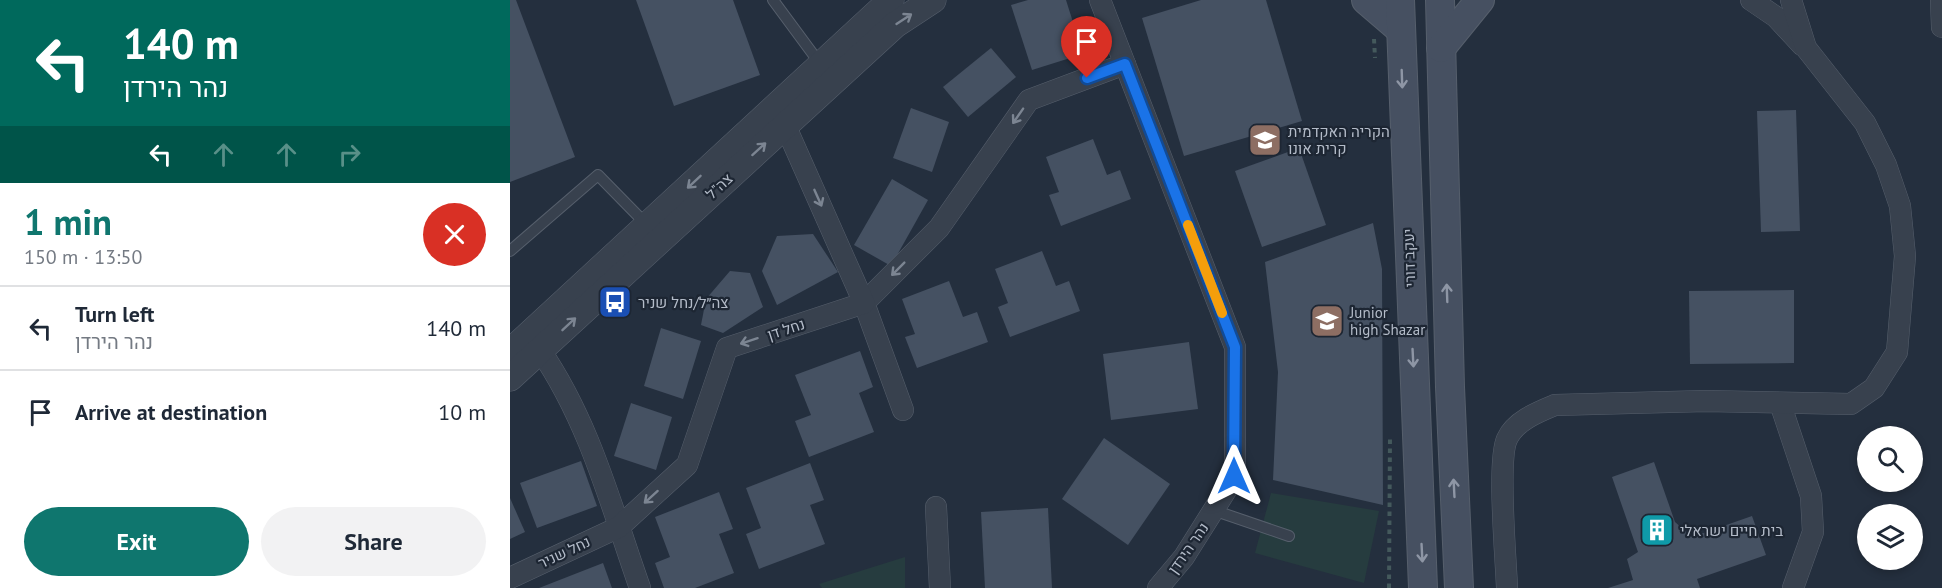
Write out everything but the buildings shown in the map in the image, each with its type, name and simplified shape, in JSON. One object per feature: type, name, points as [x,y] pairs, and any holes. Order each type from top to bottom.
[{"type":"main road","points":[[1366,0],[1401,30]]},
{"type":"main road","name":"יעקב דורי","points":[[1400,0],[1424,588]]},
{"type":"main road","points":[[1440,0],[1449,375],[1459,588]]},
{"type":"main road","points":[[1441,48],[1480,0]]},
{"type":"street","name":"צה\"ל","points":[[510,352],[891,0]]},
{"type":"street","name":"צה\"ל","points":[[510,378],[895,25],[933,0]]},
{"type":"street","name":"נהר הירדן","points":[[1100,0],[1235,347],[1234,476],[1184,557],[1158,588]]},
{"type":"street","points":[[1507,588],[1504,456],[1506,440],[1516,427],[1534,413],[1555,405],[1706,400],[1851,404],[1874,388],[1897,352],[1905,256],[1900,206],[1886,165],[1865,123],[1806,48],[1776,17],[1751,0]]},
{"type":"street","points":[[1791,0],[1806,48]]},
{"type":"street","points":[[1941,0],[1942,27]]},
{"type":"street","points":[[864,303],[939,228],[1029,100],[1125,64]]},
{"type":"street","points":[[785,125],[864,303],[903,410]]},
{"type":"street","name":"נחל דן","points":[[618,527],[687,465],[727,348],[864,303]]},
{"type":"street","points":[[540,350],[560,379],[595,452],[640,588]]},
{"type":"street","points":[[1780,403],[1811,496],[1813,532],[1793,588]]},
{"type":"street","points":[[936,507],[940,588]]},
{"type":"street","name":"נחל שניר","points":[[510,578],[618,527]]},
{"type":"lane","points":[[773,0],[821,66]]},
{"type":"lane","points":[[510,251],[598,175],[647,225]]},
{"type":"lane","points":[[1214,510],[1289,536]]},
{"type":"green space","points":[[1271,493],[1379,511],[1364,583],[1255,553]]},
{"type":"green space","points":[[905,557],[905,588],[822,588],[819,584]]},
{"type":"slow traffic","points":[[1188,225],[1222,313]]},
{"type":"place","name":"הקריה האקדמית קרית אונו","points":[[1265,140]]},
{"type":"place","name":"צה״ל/נחל שניר","points":[[615,302]]},
{"type":"place","name":"Junior high Shazar","points":[[1327,321]]},
{"type":"place","name":"בית חיים ישראלי","points":[[1657,530]]},
{"type":"route","points":[[1087,78],[1125,64],[1235,347],[1234,476]]}]
